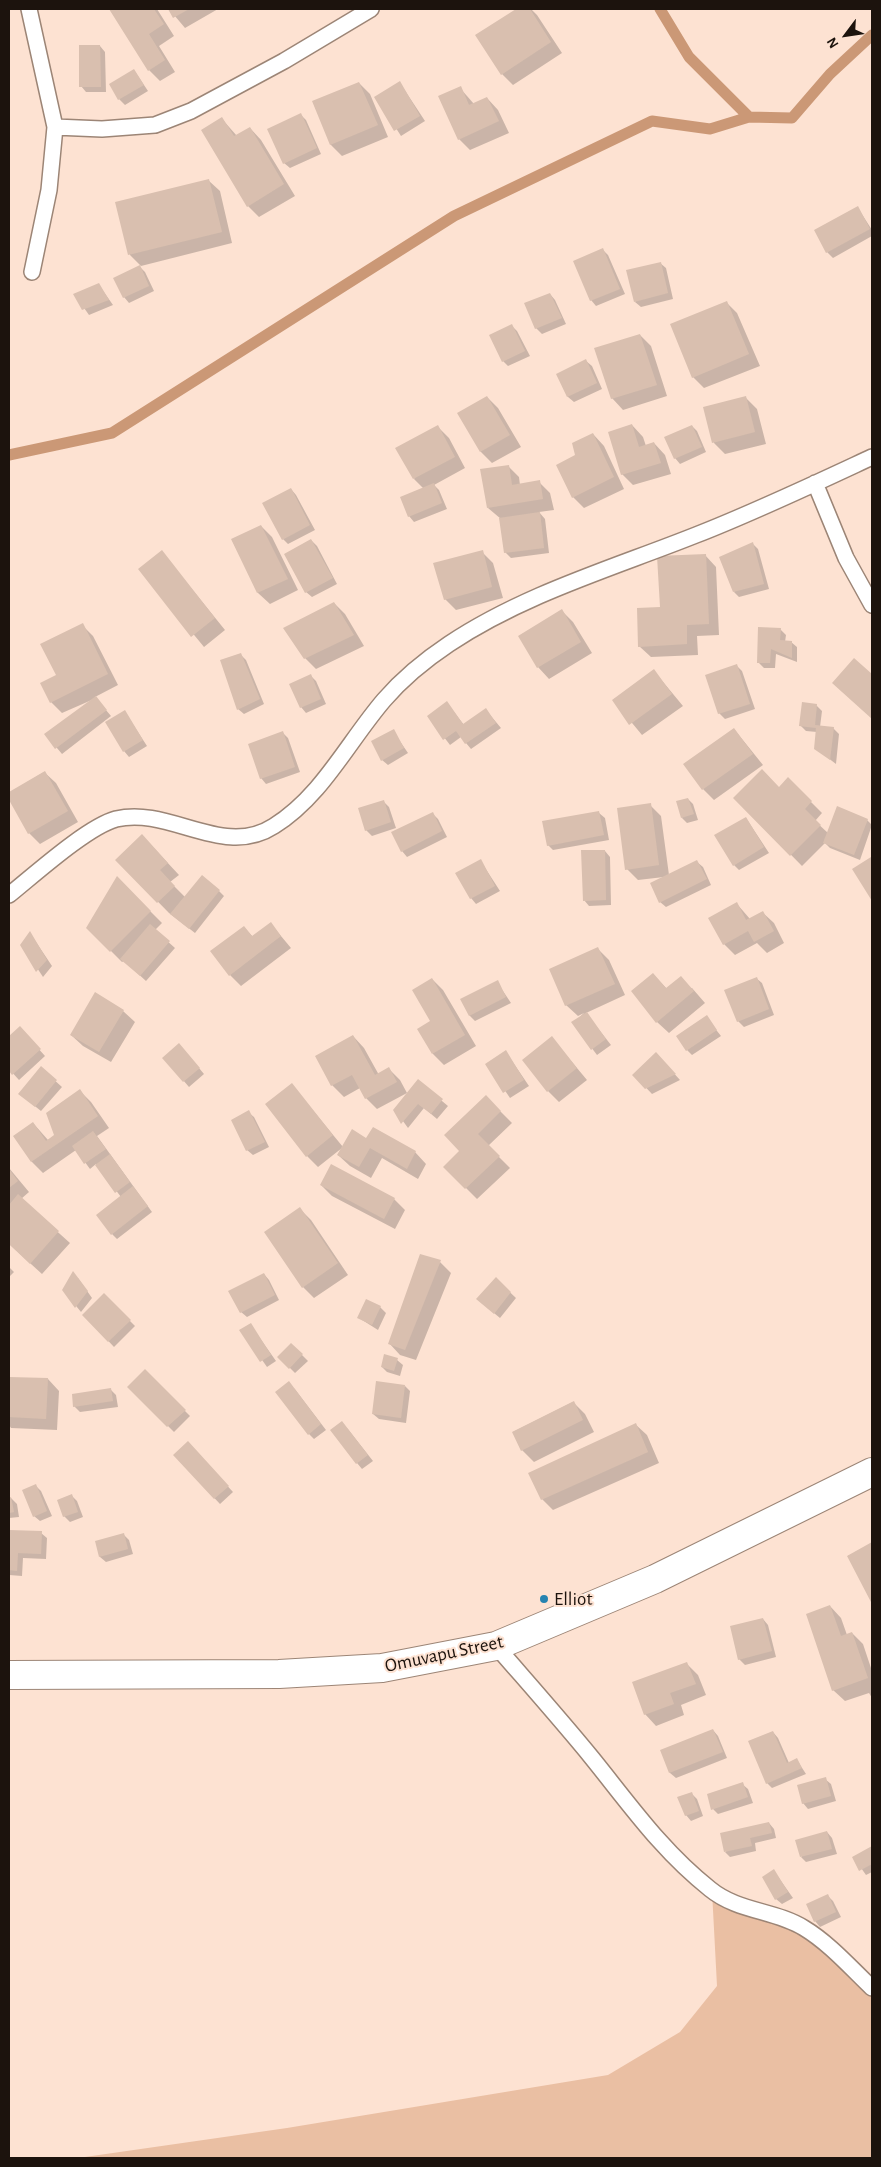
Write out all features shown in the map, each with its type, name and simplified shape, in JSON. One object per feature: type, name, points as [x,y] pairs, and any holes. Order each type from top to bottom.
[{"type":"street","name":"Omuvapu Street","points":[[9,1675],[280,1674],[382,1668],[496,1646],[655,1579],[872,1472]]},
{"type":"lane","points":[[29,9],[55,127],[49,190],[32,272]]},
{"type":"lane","points":[[55,127],[102,129],[155,125],[191,111],[284,61],[371,9]]},
{"type":"lane","points":[[9,895],[94,829],[116,819],[139,817],[159,820],[231,838],[254,836],[275,826],[314,792],[384,700],[411,672],[450,643],[512,610],[586,577],[696,535],[872,457]]},
{"type":"lane","points":[[815,483],[846,558],[872,605]]},
{"type":"lane","points":[[496,1646],[592,1758],[648,1831],[678,1863],[712,1891],[740,1907],[804,1927],[872,1988]]},
{"type":"shaded area","points":[[712,1891],[804,1927],[872,1988],[872,2158],[78,2158],[287,2128],[608,2075],[680,2032],[717,1986]]},
{"type":"building","points":[[109,9],[154,9],[164,24],[149,34],[165,60],[148,71]]},
{"type":"building","points":[[168,9],[189,9],[173,18]]},
{"type":"building","points":[[516,9],[530,9],[551,42],[501,75],[475,35]]},
{"type":"building","points":[[79,45],[100,45],[101,87],[79,87]]},
{"type":"building","points":[[134,69],[144,85],[118,100],[109,84]]},
{"type":"building","points":[[400,81],[420,116],[394,131],[374,97]]},
{"type":"building","points":[[359,82],[378,125],[330,145],[312,101]]},
{"type":"building","points":[[461,86],[469,105],[487,97],[499,121],[458,140],[438,96]]},
{"type":"building","points":[[301,113],[317,148],[283,164],[267,129]]},
{"type":"building","points":[[222,117],[234,136],[250,127],[284,184],[247,207],[201,130]]},
{"type":"building","points":[[209,179],[222,232],[128,255],[115,202]]},
{"type":"building","points":[[858,206],[870,229],[826,253],[814,230]]},
{"type":"building","points":[[603,248],[620,289],[590,301],[573,261]]},
{"type":"building","points":[[661,262],[668,293],[634,302],[626,270]]},
{"type":"building","points":[[140,265],[149,286],[123,298],[113,278]]},
{"type":"building","points":[[99,283],[109,300],[82,310],[73,294]]},
{"type":"building","points":[[550,293],[562,318],[535,329],[524,303]]},
{"type":"building","points":[[727,301],[749,354],[692,378],[670,324]]},
{"type":"building","points":[[512,324],[525,351],[502,362],[489,335]]},
{"type":"building","points":[[640,334],[657,385],[611,399],[594,348]]},
{"type":"building","points":[[586,359],[597,383],[567,397],[556,374]]},
{"type":"building","points":[[487,396],[510,435],[480,452],[457,413]]},
{"type":"building","points":[[746,396],[755,432],[712,443],[703,407]]},
{"type":"building","points":[[632,424],[639,447],[654,442],[661,463],[621,475],[608,432]]},
{"type":"building","points":[[438,425],[455,457],[413,479],[395,448]]},
{"type":"building","points":[[692,425],[702,447],[674,459],[664,437]]},
{"type":"building","points":[[593,433],[614,477],[572,498],[556,465],[575,455],[572,443]]},
{"type":"building","points":[[509,465],[512,485],[540,480],[543,499],[487,508],[480,469]]},
{"type":"building","points":[[434,483],[442,503],[408,517],[400,497]]},
{"type":"building","points":[[291,488],[310,525],[282,540],[262,503]]},
{"type":"building","points":[[540,512],[544,548],[504,553],[499,518]]},
{"type":"building","points":[[261,525],[288,579],[257,593],[231,539]]},
{"type":"building","points":[[311,539],[333,578],[305,593],[284,554]]},
{"type":"building","points":[[753,542],[764,584],[733,592],[719,557]]},
{"type":"building","points":[[162,550],[215,618],[191,637],[138,569]]},
{"type":"building","points":[[483,550],[492,587],[444,600],[433,563]]},
{"type":"building","points":[[706,554],[709,624],[687,625],[687,644],[638,647],[637,608],[660,607],[657,556]]},
{"type":"building","points":[[334,602],[354,635],[304,659],[283,628]]},
{"type":"building","points":[[562,609],[581,642],[537,668],[518,636]]},
{"type":"building","points":[[83,623],[108,674],[50,703],[40,683],[56,675],[40,644]]},
{"type":"building","points":[[758,627],[781,628],[780,640],[792,641],[792,658],[771,649],[770,663],[757,663]]},
{"type":"building","points":[[241,653],[260,699],[237,710],[220,660]]},
{"type":"building","points":[[854,658],[872,674],[872,719],[832,683]]},
{"type":"building","points":[[737,664],[750,704],[718,714],[705,675]]},
{"type":"building","points":[[654,669],[672,694],[629,725],[612,700]]},
{"type":"building","points":[[311,674],[321,699],[300,708],[289,684]]},
{"type":"building","points":[[96,696],[107,710],[55,749],[44,734]]},
{"type":"building","points":[[447,701],[463,724],[486,708],[496,723],[465,744],[456,731],[443,740],[427,716]]},
{"type":"building","points":[[802,702],[817,704],[815,725],[834,727],[830,760],[814,749],[816,728],[799,726]]},
{"type":"building","points":[[125,710],[143,740],[123,752],[105,722]]},
{"type":"building","points":[[734,728],[753,754],[702,790],[683,764]]},
{"type":"building","points":[[394,729],[404,748],[381,761],[371,741]]},
{"type":"building","points":[[283,731],[295,767],[260,779],[248,744]]},
{"type":"building","points":[[762,769],[779,787],[788,777],[812,801],[805,809],[821,825],[790,856],[733,798]]},
{"type":"building","points":[[45,771],[68,811],[28,834],[9,800],[9,792]]},
{"type":"building","points":[[688,798],[694,814],[681,818],[676,801]]},
{"type":"building","points":[[384,800],[391,822],[365,831],[358,808]]},
{"type":"building","points":[[651,803],[659,865],[625,870],[617,808]]},
{"type":"building","points":[[837,806],[868,819],[854,855],[823,843]]},
{"type":"building","points":[[599,811],[604,835],[547,846],[542,821]]},
{"type":"building","points":[[433,812],[442,831],[401,852],[391,832]]},
{"type":"building","points":[[746,817],[764,847],[733,866],[714,835]]},
{"type":"building","points":[[142,834],[168,863],[160,870],[175,886],[157,903],[115,860]]},
{"type":"building","points":[[581,850],[605,850],[606,900],[583,901]]},
{"type":"building","points":[[872,858],[872,901],[852,869]]},
{"type":"building","points":[[481,859],[495,886],[470,899],[455,873]]},
{"type":"building","points":[[697,860],[707,879],[659,903],[650,883]]},
{"type":"building","points":[[202,875],[220,890],[189,929],[170,914]]},
{"type":"building","points":[[117,876],[151,911],[110,952],[86,928]]},
{"type":"building","points":[[737,902],[746,920],[763,911],[774,931],[754,942],[748,931],[723,945],[708,918]]},
{"type":"building","points":[[271,922],[281,936],[229,976],[210,951],[244,926],[252,936]]},
{"type":"building","points":[[150,924],[170,941],[140,976],[120,959]]},
{"type":"building","points":[[30,931],[47,960],[36,972],[20,945]]},
{"type":"building","points":[[598,947],[615,984],[565,1006],[549,969]]},
{"type":"building","points":[[653,973],[666,988],[681,976],[694,991],[656,1023],[631,991]]},
{"type":"building","points":[[757,977],[769,1009],[737,1022],[724,990]]},
{"type":"building","points":[[432,978],[465,1035],[432,1054],[417,1029],[430,1021],[412,990]]},
{"type":"building","points":[[498,980],[506,997],[469,1016],[460,999]]},
{"type":"building","points":[[95,992],[124,1010],[99,1052],[70,1035]]},
{"type":"building","points":[[587,1012],[606,1039],[591,1050],[571,1022]]},
{"type":"building","points":[[707,1015],[717,1030],[686,1051],[676,1036]]},
{"type":"building","points":[[20,1026],[41,1049],[12,1075],[9,1071],[9,1036]]},
{"type":"building","points":[[353,1035],[375,1075],[389,1067],[397,1082],[365,1099],[352,1075],[331,1086],[315,1056]]},
{"type":"building","points":[[552,1036],[577,1068],[547,1092],[522,1060]]},
{"type":"building","points":[[179,1043],[200,1068],[183,1082],[162,1058]]},
{"type":"building","points":[[506,1050],[524,1080],[503,1093],[485,1064]]},
{"type":"building","points":[[656,1052],[676,1074],[645,1089],[632,1075]]},
{"type":"building","points":[[41,1066],[57,1080],[35,1107],[18,1094]]},
{"type":"building","points":[[418,1079],[443,1099],[431,1114],[418,1104],[401,1124],[393,1110]]},
{"type":"building","points":[[292,1083],[333,1135],[306,1157],[265,1104]]},
{"type":"building","points":[[80,1089],[98,1116],[31,1162],[13,1136],[33,1122],[46,1141],[54,1135],[46,1113]]},
{"type":"building","points":[[486,1095],[501,1111],[478,1134],[500,1156],[465,1189],[443,1167],[459,1151],[444,1135]]},
{"type":"building","points":[[249,1110],[265,1142],[246,1151],[231,1120]]},
{"type":"building","points":[[373,1127],[416,1151],[407,1169],[370,1148],[359,1167],[337,1155],[352,1129],[366,1138]]},
{"type":"building","points":[[93,1131],[106,1149],[84,1164],[72,1146]]},
{"type":"building","points":[[110,1154],[130,1182],[115,1193],[95,1165]]},
{"type":"building","points":[[331,1164],[395,1198],[384,1219],[320,1185]]},
{"type":"building","points":[[9,1169],[18,1181],[9,1188]]},
{"type":"building","points":[[133,1186],[148,1206],[111,1235],[96,1215]]},
{"type":"building","points":[[18,1194],[59,1231],[30,1264],[9,1244],[9,1205]]},
{"type":"building","points":[[300,1207],[338,1263],[302,1288],[264,1232]]},
{"type":"building","points":[[420,1254],[441,1260],[405,1350],[388,1344]]},
{"type":"building","points":[[73,1271],[88,1291],[75,1308],[62,1290]]},
{"type":"building","points":[[264,1273],[275,1295],[240,1313],[228,1291]]},
{"type":"building","points":[[496,1277],[511,1292],[494,1314],[476,1299]]},
{"type":"building","points":[[104,1293],[131,1320],[108,1342],[82,1315]]},
{"type":"building","points":[[366,1299],[381,1306],[372,1325],[357,1318]]},
{"type":"building","points":[[251,1323],[271,1355],[260,1362],[239,1330]]},
{"type":"building","points":[[291,1343],[303,1354],[289,1369],[277,1357]]},
{"type":"building","points":[[384,1354],[398,1358],[394,1371],[381,1367]]},
{"type":"building","points":[[145,1369],[186,1410],[167,1427],[127,1387]]},
{"type":"building","points":[[9,1377],[48,1378],[46,1419],[9,1417]]},
{"type":"building","points":[[289,1381],[321,1424],[308,1435],[275,1392]]},
{"type":"building","points":[[376,1381],[405,1385],[401,1418],[372,1414]]},
{"type":"building","points":[[111,1388],[113,1401],[73,1407],[72,1394]]},
{"type":"building","points":[[574,1401],[583,1420],[521,1451],[512,1432]]},
{"type":"building","points":[[342,1421],[368,1455],[356,1464],[330,1430]]},
{"type":"building","points":[[636,1423],[648,1452],[541,1500],[528,1473]]},
{"type":"building","points":[[188,1441],[229,1486],[214,1499],[173,1455]]},
{"type":"building","points":[[36,1484],[47,1511],[33,1517],[22,1490]]},
{"type":"building","points":[[72,1494],[78,1512],[63,1517],[57,1500]]},
{"type":"building","points":[[11,1497],[14,1512],[9,1513],[9,1498]]},
{"type":"building","points":[[9,1530],[42,1531],[41,1554],[18,1553],[17,1571],[9,1570]]},
{"type":"building","points":[[124,1533],[128,1549],[99,1557],[95,1541]]},
{"type":"building","points":[[872,1542],[872,1604],[847,1556]]},
{"type":"building","points":[[830,1605],[841,1636],[852,1632],[868,1678],[832,1691],[806,1614]]},
{"type":"building","points":[[763,1618],[772,1651],[738,1660],[730,1626]]},
{"type":"building","points":[[687,1662],[696,1684],[670,1693],[674,1704],[644,1715],[632,1682]]},
{"type":"building","points":[[713,1729],[723,1752],[669,1773],[660,1750]]},
{"type":"building","points":[[773,1731],[787,1763],[797,1758],[802,1768],[766,1784],[748,1741]]},
{"type":"building","points":[[826,1777],[831,1796],[802,1804],[797,1785]]},
{"type":"building","points":[[743,1782],[748,1797],[711,1810],[707,1794]]},
{"type":"building","points":[[692,1792],[699,1811],[685,1816],[677,1797]]},
{"type":"building","points":[[769,1822],[772,1833],[750,1838],[752,1846],[724,1852],[720,1833]]},
{"type":"building","points":[[827,1831],[832,1849],[800,1857],[795,1840]]},
{"type":"building","points":[[872,1846],[872,1864],[859,1871],[852,1857]]},
{"type":"building","points":[[774,1869],[788,1892],[775,1900],[762,1877]]},
{"type":"building","points":[[828,1894],[836,1912],[814,1922],[806,1904]]},
{"type":"waterway","points":[[660,9],[689,57],[749,117]]},
{"type":"waterway","points":[[9,455],[112,433],[454,216],[652,121],[710,129],[749,117],[792,118],[830,74],[872,35]]},
{"type":"place","name":"Elliot","points":[[544,1599]]}]
